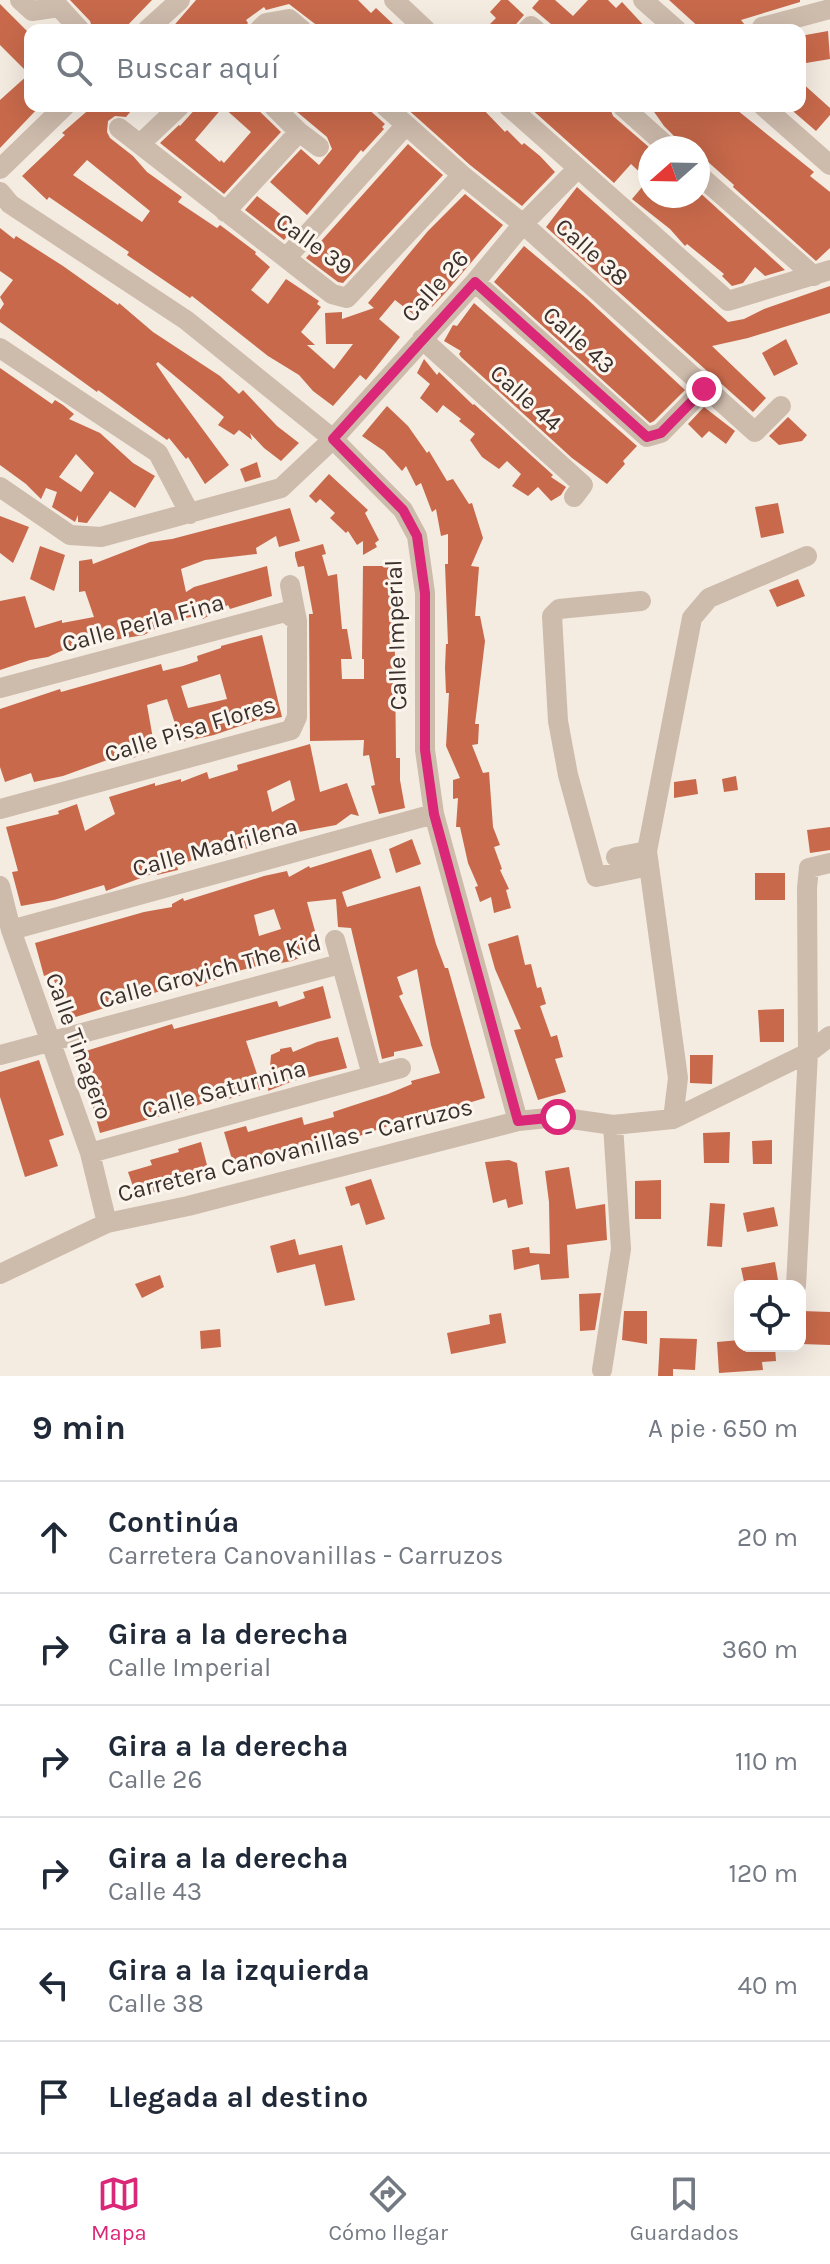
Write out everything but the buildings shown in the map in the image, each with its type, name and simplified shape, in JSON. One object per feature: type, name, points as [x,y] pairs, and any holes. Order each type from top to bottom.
[{"type":"street","points":[[20,0],[32,11],[62,3],[76,24]]},
{"type":"street","points":[[154,24],[180,0]]},
{"type":"street","points":[[394,0],[420,24]]},
{"type":"street","points":[[643,0],[670,24]]},
{"type":"street","points":[[773,24],[830,9]]},
{"type":"street","points":[[265,24],[289,19],[295,24]]},
{"type":"street","points":[[0,169],[59,112]]},
{"type":"street","points":[[140,144],[164,112]]},
{"type":"street","points":[[279,112],[319,147]]},
{"type":"street","name":"Calle 38","points":[[392,112],[523,224],[755,432],[781,406]]},
{"type":"street","points":[[515,112],[728,301],[822,273]]},
{"type":"street","points":[[629,112],[656,136]]},
{"type":"street","points":[[771,112],[826,155]]},
{"type":"street","points":[[287,257],[406,125]]},
{"type":"street","name":"Calle 39","points":[[119,128],[332,294],[347,298],[462,175]]},
{"type":"street","points":[[225,212],[299,132]]},
{"type":"street","name":"Calle 26","points":[[0,487],[70,535],[101,537],[281,488],[333,439],[475,282],[523,224],[578,168]]},
{"type":"street","points":[[710,184],[822,273]]},
{"type":"street","name":"Calle Imperial","points":[[0,192],[10,204],[186,320],[333,439],[403,510],[417,536],[425,593],[425,750],[434,814],[518,1121]]},
{"type":"street","name":"Calle 43","points":[[475,282],[647,437],[661,433],[704,389]]},
{"type":"street","name":"Calle 44","points":[[422,339],[583,485],[574,497]]},
{"type":"street","points":[[0,348],[158,453],[190,514]]},
{"type":"street","points":[[673,1119],[678,1078],[648,858],[692,618],[709,598],[807,556]]},
{"type":"street","points":[[290,585],[297,621]]},
{"type":"street","points":[[606,860],[568,775],[558,721],[552,616],[559,609],[641,601]]},
{"type":"street","name":"Calle Perla Fina","points":[[0,688],[285,612],[297,621]]},
{"type":"street","name":"Calle Pisa Flores","points":[[0,809],[291,730],[297,717],[297,621]]},
{"type":"street","name":"Calle Madrilena","points":[[11,930],[434,814]]},
{"type":"street","points":[[606,860],[648,858]]},
{"type":"street","points":[[606,860],[596,877],[648,858]]},
{"type":"street","points":[[796,1280],[808,1053],[809,868],[830,863]]},
{"type":"street","name":"Calle Tinagero","points":[[0,886],[11,930],[90,1153],[107,1223]]},
{"type":"street","name":"Calle Grovich The Kid","points":[[335,940],[372,1075]]},
{"type":"street","name":"Calle Grovich The Kid","points":[[0,1055],[340,964]]},
{"type":"street","name":"Carretera Canovanillas - Carruzos","points":[[0,1274],[107,1223],[188,1206],[518,1121],[558,1117],[613,1125],[673,1119],[808,1053],[830,1036]]},
{"type":"street","name":"Calle Saturnina","points":[[90,1153],[401,1068]]},
{"type":"street","points":[[602,1370],[621,1249],[613,1125]]},
{"type":"route","points":[[558,1117],[518,1121],[434,814],[425,750],[425,593],[417,536],[403,510],[333,439],[475,282],[647,437],[661,433],[704,389]]}]
